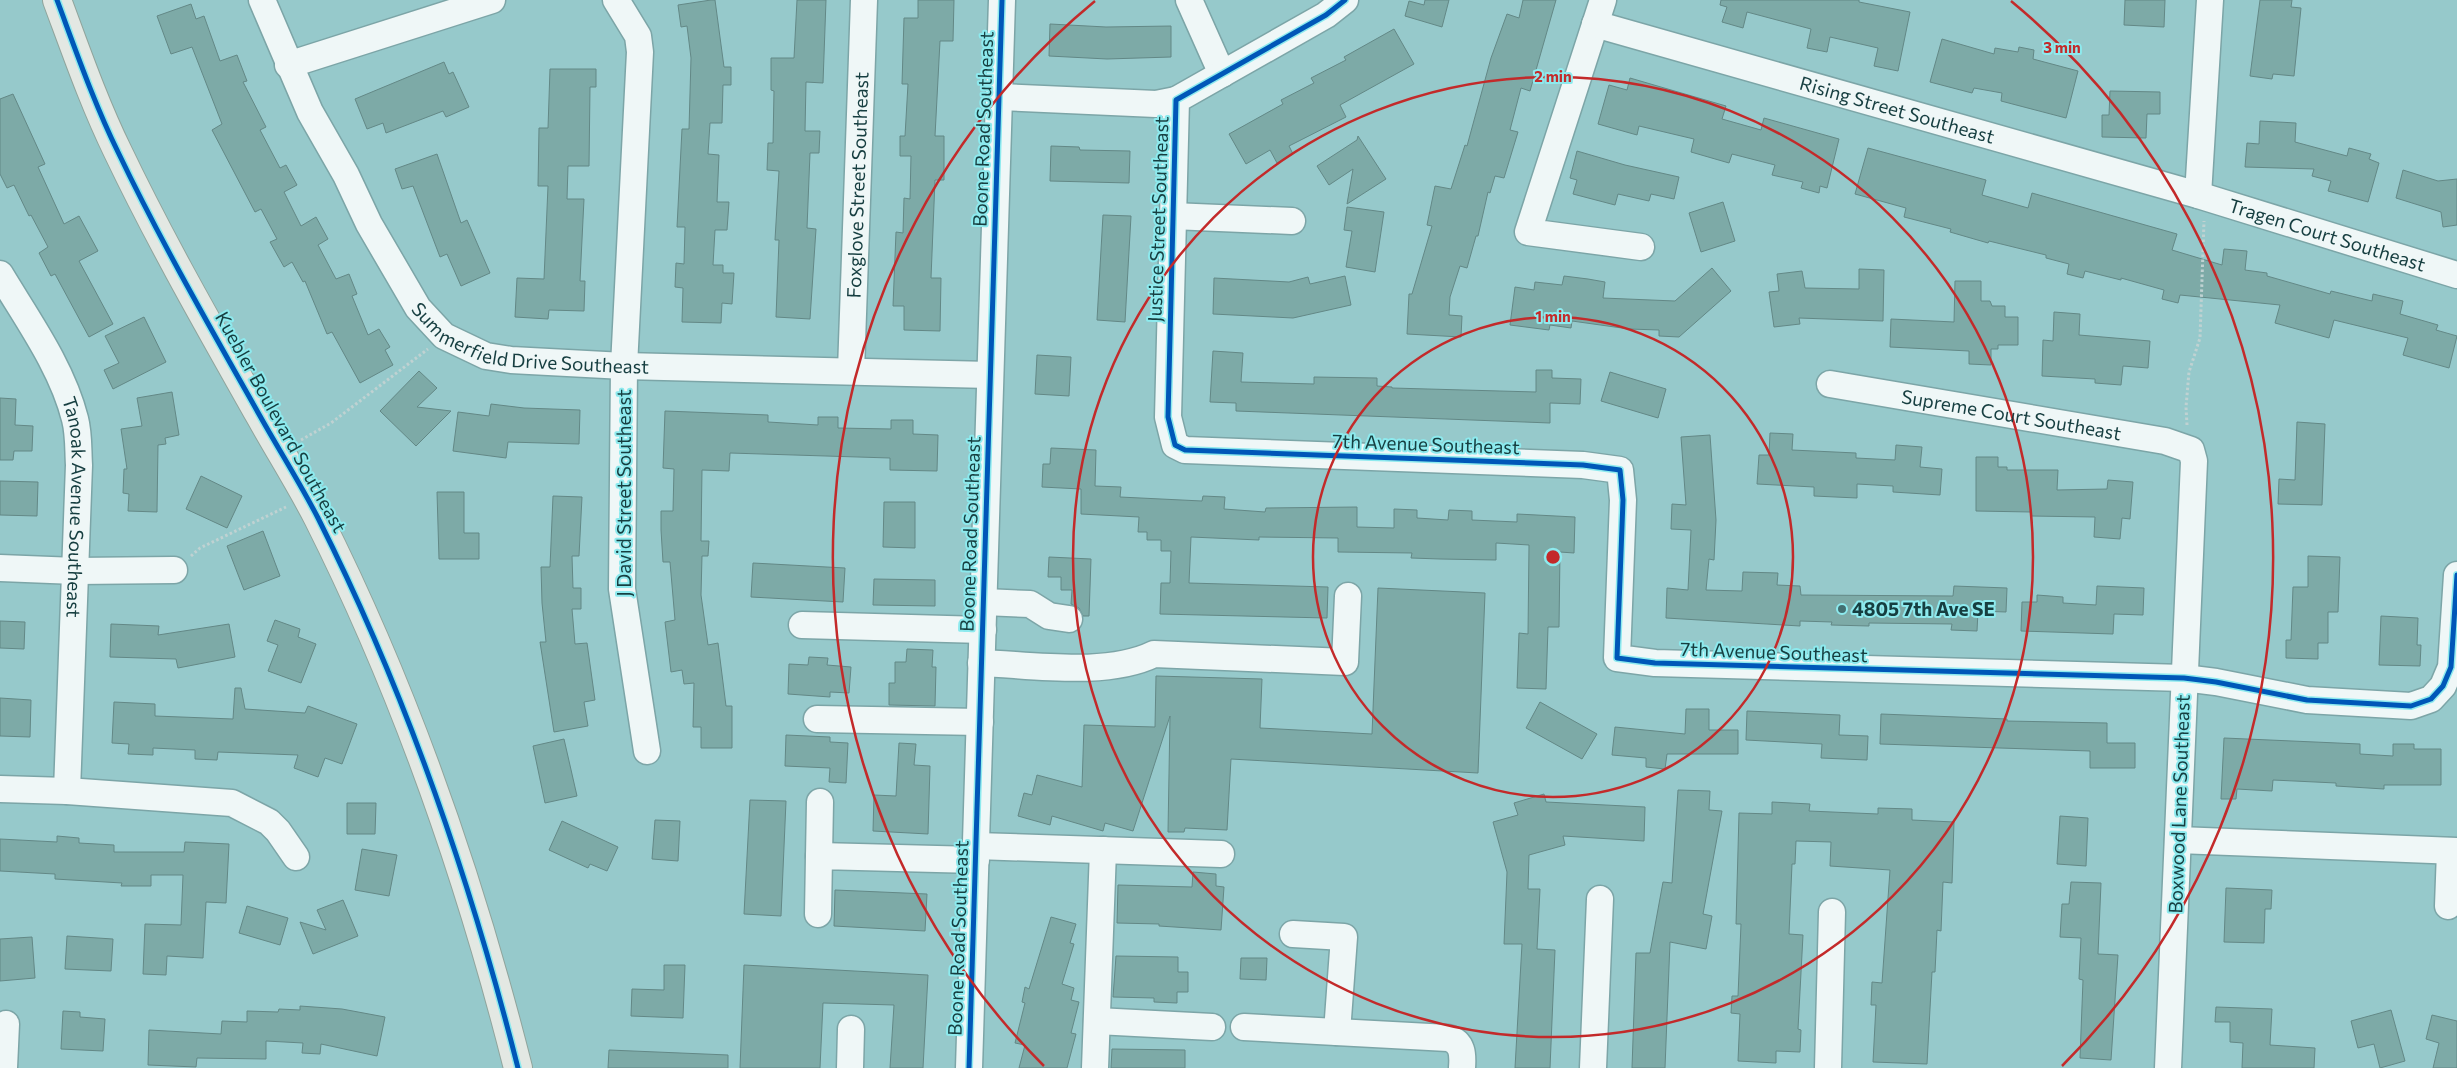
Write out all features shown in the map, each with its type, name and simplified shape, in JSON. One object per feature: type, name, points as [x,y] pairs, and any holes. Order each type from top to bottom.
[{"type":"main road","name":"Kuebler Boulevard Southeast","points":[[57,0],[77,56],[117,151],[154,223],[306,497],[366,619],[389,671],[438,798],[475,912],[518,1068]]},
{"type":"street","name":"Summerfield Drive Southeast","points":[[262,0],[288,65],[310,112],[346,176],[369,224],[418,308],[444,336],[486,356],[510,360],[624,366],[990,376]]},
{"type":"street","points":[[288,65],[492,0]]},
{"type":"street","name":"J David Street Southeast","points":[[616,0],[638,36],[640,52],[624,366],[622,589],[647,751]]},
{"type":"street","name":"Foxglove Street Southeast","points":[[851,371],[864,0]]},
{"type":"street","name":"Boone Road Southeast","points":[[969,1068],[1002,0]]},
{"type":"street","points":[[1189,0],[1222,74]]},
{"type":"street","name":"Justice Street Southeast","points":[[1175,445],[1168,418],[1176,100],[1326,15],[1345,0]]},
{"type":"street","points":[[2198,195],[2210,0]]},
{"type":"street","points":[[1599,12],[1528,232],[1641,247]]},
{"type":"street","name":"Rising Street Southeast","points":[[1599,12],[2198,195]]},
{"type":"street","points":[[999,97],[1156,104],[1176,100]]},
{"type":"street","name":"Tragen Court Southeast","points":[[2198,195],[2457,275]]},
{"type":"street","points":[[1172,216],[1292,220]]},
{"type":"street","name":"Tanoak Avenue Southeast","points":[[0,274],[37,336],[67,392],[76,421],[80,465],[67,791]]},
{"type":"street","name":"Supreme Court Southeast","points":[[1830,384],[2165,441],[2191,450]]},
{"type":"street","name":"7th Avenue Southeast","points":[[1175,445],[1185,450],[1198,451],[1583,465],[1620,470],[1623,500],[1617,658],[1665,664],[2184,678],[2216,682],[2307,700],[2411,706],[2431,699],[2444,686],[2451,667],[2457,574]]},
{"type":"street","name":"Boxwood Lane Southeast","points":[[2168,1068],[2194,461],[2191,450]]},
{"type":"street","points":[[0,568],[76,571],[174,570]]},
{"type":"street","points":[[981,663],[1093,667],[1141,661],[1154,654],[1346,662],[1348,596]]},
{"type":"street","points":[[984,602],[1030,604],[1049,616],[1069,618]]},
{"type":"street","points":[[802,625],[982,630]]},
{"type":"street","points":[[817,719],[980,722]]},
{"type":"street","points":[[0,789],[67,791],[232,803],[269,822],[278,831],[296,857]]},
{"type":"street","points":[[818,914],[820,802]]},
{"type":"street","points":[[2178,840],[2454,851],[2448,906]]},
{"type":"street","points":[[1095,1068],[1103,850]]},
{"type":"street","points":[[819,856],[1103,850],[1221,854]]},
{"type":"street","points":[[1593,1068],[1600,899]]},
{"type":"street","points":[[1828,1068],[1832,912]]},
{"type":"street","points":[[1293,934],[1344,936],[1337,1032]]},
{"type":"street","points":[[1097,1021],[1212,1027]]},
{"type":"street","points":[[4,1068],[6,1024]]},
{"type":"street","points":[[1244,1027],[1454,1040],[1461,1049],[1462,1068]]},
{"type":"street","points":[[850,1068],[851,1029]]},
{"type":"path","points":[[2191,450],[2186,407],[2191,361],[2200,338],[2204,218],[2198,195]]},
{"type":"path","points":[[281,452],[331,423],[444,336]]},
{"type":"path","points":[[174,570],[200,548],[306,497]]},
{"type":"building","points":[[715,0],[724,67],[731,67],[731,85],[723,85],[722,123],[710,123],[708,154],[719,155],[717,202],[729,202],[727,230],[715,230],[713,265],[723,265],[723,273],[734,273],[732,304],[722,303],[721,323],[682,322],[683,288],[675,287],[676,263],[684,264],[685,227],[677,227],[682,129],[689,129],[691,58],[687,26],[681,27],[678,5]]},
{"type":"building","points":[[797,0],[826,0],[823,83],[806,82],[805,131],[820,131],[819,153],[810,153],[807,228],[816,229],[810,319],[776,317],[779,240],[775,240],[779,171],[767,170],[768,143],[773,143],[774,91],[771,90],[771,58],[794,58]]},
{"type":"building","points":[[918,0],[954,0],[953,41],[940,41],[935,136],[944,136],[944,180],[935,180],[931,278],[941,278],[940,331],[904,330],[904,306],[893,306],[896,232],[903,233],[904,198],[910,199],[911,156],[900,156],[900,136],[905,136],[908,84],[902,84],[904,18],[918,18]]},
{"type":"building","points":[[1425,0],[1449,0],[1442,27],[1405,16],[1409,1],[1424,5]]},
{"type":"building","points":[[1523,0],[1556,0],[1530,91],[1521,88],[1510,130],[1518,132],[1504,178],[1495,176],[1490,193],[1488,192],[1478,236],[1476,236],[1467,268],[1460,266],[1450,297],[1449,315],[1462,316],[1461,337],[1407,334],[1409,294],[1412,294],[1432,226],[1427,225],[1435,186],[1451,189],[1465,145],[1467,146],[1491,58],[1507,14],[1519,18]]},
{"type":"building","points":[[1721,0],[1859,0],[1859,2],[1910,12],[1898,71],[1874,66],[1878,48],[1830,37],[1827,52],[1807,48],[1811,29],[1747,12],[1743,28],[1722,22],[1727,7],[1720,5]]},
{"type":"building","points":[[2125,0],[2165,0],[2164,27],[2124,25]]},
{"type":"building","points":[[2260,0],[2292,0],[2291,7],[2301,8],[2294,76],[2273,74],[2272,79],[2250,76]]},
{"type":"building","points":[[191,4],[196,19],[204,16],[220,61],[237,55],[247,81],[243,82],[266,127],[260,130],[280,168],[286,165],[297,185],[284,192],[301,226],[316,217],[328,239],[318,245],[336,279],[349,274],[357,294],[352,296],[368,335],[379,329],[390,347],[385,350],[393,365],[360,383],[332,332],[327,334],[305,281],[303,282],[292,262],[284,267],[270,242],[277,239],[261,209],[255,212],[212,130],[222,124],[192,47],[171,54],[157,16]]},
{"type":"building","points":[[1050,24],[1106,27],[1171,26],[1171,57],[1107,59],[1049,56]]},
{"type":"building","points":[[1394,29],[1414,64],[1340,105],[1346,117],[1289,146],[1293,154],[1277,163],[1270,150],[1246,164],[1229,134],[1283,104],[1281,100],[1314,83],[1311,78],[1346,60],[1344,57]]},
{"type":"building","points":[[1942,39],[1994,54],[1995,48],[2018,52],[2019,47],[2034,50],[2033,59],[2078,71],[2066,118],[2001,101],[2002,93],[1974,88],[1972,93],[1930,82]]},
{"type":"building","points":[[444,62],[449,74],[453,72],[469,107],[446,117],[443,111],[386,133],[383,123],[367,129],[355,99]]},
{"type":"building","points":[[550,69],[596,69],[596,87],[590,87],[589,166],[568,166],[567,199],[584,199],[580,281],[585,281],[584,311],[549,310],[548,319],[515,317],[517,278],[544,279],[548,186],[538,186],[539,128],[548,128]]},
{"type":"building","points":[[1630,78],[1726,106],[1722,119],[1761,130],[1764,118],[1839,139],[1827,188],[1820,186],[1819,193],[1801,188],[1803,182],[1772,175],[1775,165],[1732,154],[1729,163],[1691,152],[1694,139],[1639,126],[1637,135],[1598,124],[1609,85],[1627,90]]},
{"type":"building","points":[[2110,91],[2160,92],[2160,114],[2147,114],[2146,138],[2102,137],[2102,115],[2109,115]]},
{"type":"building","points":[[13,94],[45,164],[38,167],[64,224],[79,216],[98,251],[79,261],[113,324],[89,337],[55,274],[51,276],[39,253],[48,247],[31,215],[29,216],[14,185],[7,188],[0,174],[0,99]]},
{"type":"building","points":[[2260,121],[2296,123],[2295,142],[2347,156],[2349,148],[2371,154],[2369,159],[2379,163],[2368,202],[2328,191],[2331,181],[2312,176],[2314,169],[2245,167],[2247,143],[2259,144]]},
{"type":"building","points":[[1358,136],[1386,179],[1347,204],[1353,169],[1329,185],[1317,166],[1357,140]]},
{"type":"building","points":[[1051,146],[1079,147],[1080,150],[1130,151],[1129,183],[1050,181]]},
{"type":"building","points":[[1868,148],[1986,180],[1982,195],[2028,208],[2032,193],[2177,234],[2172,250],[2222,265],[2224,249],[2247,251],[2245,270],[2267,273],[2267,276],[2330,294],[2331,291],[2372,301],[2373,294],[2403,301],[2400,314],[2438,325],[2436,330],[2457,336],[2449,368],[2403,355],[2408,338],[2334,320],[2329,338],[2275,323],[2280,305],[2180,295],[2178,303],[2162,299],[2164,290],[2121,278],[2121,280],[2085,271],[2083,278],[2067,274],[2069,264],[2046,258],[2046,255],[1989,241],[1988,243],[1950,232],[1951,229],[1904,217],[1906,208],[1855,194]]},
{"type":"building","points":[[1577,151],[1625,165],[1679,177],[1674,199],[1651,194],[1649,201],[1618,194],[1615,205],[1573,194],[1577,180],[1570,178]]},
{"type":"building","points":[[437,154],[461,223],[467,220],[490,273],[461,286],[447,254],[440,257],[413,186],[402,189],[395,169]]},
{"type":"building","points":[[2403,170],[2438,181],[2457,179],[2457,225],[2443,227],[2441,212],[2396,198]]},
{"type":"building","points":[[1723,202],[1735,241],[1701,252],[1689,213]]},
{"type":"building","points":[[1347,207],[1384,212],[1375,272],[1346,267],[1352,231],[1344,230]]},
{"type":"building","points":[[1103,215],[1131,216],[1125,322],[1097,320]]},
{"type":"building","points":[[1712,268],[1731,291],[1679,337],[1659,336],[1659,330],[1629,329],[1572,321],[1571,328],[1550,325],[1549,330],[1510,325],[1515,287],[1534,290],[1535,282],[1562,285],[1564,276],[1605,282],[1603,298],[1675,301]]},
{"type":"building","points":[[1859,269],[1884,270],[1883,321],[1799,318],[1800,324],[1774,327],[1769,292],[1779,291],[1777,274],[1802,271],[1805,288],[1859,289]]},
{"type":"building","points":[[1345,276],[1351,305],[1293,318],[1213,314],[1214,278],[1289,282],[1308,277],[1310,284]]},
{"type":"building","points":[[1955,281],[1981,281],[1981,301],[1990,301],[1992,306],[2005,306],[2005,317],[2018,317],[2018,345],[1998,345],[1998,349],[1991,349],[1991,365],[1969,364],[1969,351],[1890,347],[1891,319],[1954,322]]},
{"type":"building","points":[[2054,312],[2080,314],[2079,335],[2150,341],[2148,368],[2123,366],[2121,385],[2095,383],[2095,379],[2042,376],[2043,340],[2053,341]]},
{"type":"building","points":[[144,317],[166,362],[113,389],[104,370],[119,363],[105,336]]},
{"type":"building","points":[[1213,351],[1243,353],[1241,382],[1314,384],[1314,377],[1377,378],[1377,386],[1392,388],[1536,392],[1536,370],[1552,370],[1552,378],[1581,379],[1580,404],[1550,403],[1550,423],[1236,411],[1236,403],[1210,402]]},
{"type":"building","points":[[1037,355],[1071,357],[1069,396],[1035,394]]},
{"type":"building","points":[[419,371],[437,388],[417,407],[451,411],[416,446],[380,411]]},
{"type":"building","points":[[1610,372],[1666,389],[1658,418],[1601,401]]},
{"type":"building","points":[[172,392],[179,435],[165,438],[166,444],[158,445],[157,512],[128,511],[129,494],[123,493],[124,469],[127,469],[121,429],[142,426],[137,398]]},
{"type":"building","points":[[0,398],[16,399],[15,425],[33,426],[32,451],[14,451],[13,460],[0,460]]},
{"type":"building","points":[[491,404],[524,408],[580,410],[579,444],[508,442],[506,458],[453,451],[458,412],[489,416]]},
{"type":"building","points":[[665,411],[768,415],[768,422],[818,425],[818,417],[838,417],[838,428],[891,429],[891,420],[913,420],[913,434],[938,435],[937,471],[890,470],[890,458],[730,453],[729,471],[702,470],[701,541],[709,541],[708,556],[702,556],[701,595],[708,645],[718,643],[726,706],[732,706],[732,748],[701,748],[701,727],[693,727],[694,683],[684,684],[682,670],[671,672],[665,622],[675,620],[670,562],[663,562],[661,511],[673,511],[674,469],[663,468]]},
{"type":"building","points":[[2297,422],[2325,424],[2322,505],[2278,504],[2279,479],[2295,480]]},
{"type":"building","points":[[1770,433],[1793,434],[1792,450],[1856,453],[1856,458],[1895,460],[1896,445],[1922,447],[1920,467],[1942,469],[1940,495],[1893,492],[1893,486],[1857,484],[1857,498],[1814,496],[1814,487],[1757,484],[1759,455],[1769,455]]},
{"type":"building","points":[[1710,435],[1716,520],[1714,560],[1709,559],[1706,590],[1742,591],[1743,572],[1778,573],[1777,585],[1800,586],[1801,595],[1953,596],[1954,586],[2007,588],[2006,612],[1978,611],[1977,631],[1951,630],[1952,624],[1869,623],[1869,626],[1831,625],[1832,622],[1800,621],[1800,626],[1666,618],[1667,588],[1688,590],[1691,530],[1671,529],[1672,504],[1686,505],[1681,437]]},
{"type":"building","points":[[1051,448],[1096,450],[1095,486],[1121,487],[1120,497],[1202,501],[1203,496],[1225,497],[1224,509],[1265,512],[1266,508],[1357,507],[1357,527],[1394,528],[1394,509],[1417,510],[1417,518],[1448,520],[1449,510],[1472,511],[1472,520],[1517,522],[1517,514],[1575,517],[1574,553],[1560,552],[1559,627],[1548,627],[1546,689],[1517,688],[1519,633],[1528,634],[1529,545],[1496,543],[1496,560],[1440,559],[1411,558],[1412,553],[1338,552],[1338,538],[1259,537],[1259,540],[1191,537],[1189,583],[1328,587],[1327,618],[1160,614],[1161,583],[1170,583],[1171,551],[1161,551],[1161,540],[1147,540],[1147,532],[1138,532],[1139,517],[1081,514],[1081,489],[1042,487],[1043,464],[1050,464]]},
{"type":"building","points":[[1976,457],[1998,457],[1998,467],[2007,467],[2007,470],[2058,470],[2057,490],[2107,489],[2108,480],[2133,482],[2130,519],[2122,518],[2120,539],[2094,537],[2095,517],[2031,516],[2031,512],[1976,511]]},
{"type":"building","points":[[201,476],[242,496],[227,528],[186,509]]},
{"type":"building","points":[[0,481],[38,482],[37,516],[0,515]]},
{"type":"building","points":[[437,492],[464,492],[464,533],[479,533],[479,559],[439,559]]},
{"type":"building","points":[[553,496],[582,497],[579,556],[572,556],[573,588],[581,588],[581,609],[572,609],[575,644],[587,643],[595,700],[584,702],[588,726],[554,732],[540,642],[546,642],[541,567],[550,567]]},
{"type":"building","points":[[884,502],[915,502],[915,548],[883,547]]},
{"type":"building","points":[[263,531],[280,576],[244,590],[227,546]]},
{"type":"building","points":[[2308,556],[2340,557],[2338,612],[2328,612],[2328,643],[2318,643],[2318,659],[2286,658],[2286,640],[2291,640],[2293,587],[2308,587]]},
{"type":"building","points":[[1049,557],[1091,559],[1089,616],[1083,616],[1079,608],[1071,604],[1072,590],[1061,590],[1061,577],[1048,577]]},
{"type":"building","points":[[753,563],[845,568],[843,602],[751,597]]},
{"type":"building","points":[[874,579],[935,580],[935,606],[873,605]]},
{"type":"building","points":[[2097,586],[2144,588],[2143,615],[2114,614],[2113,634],[2021,631],[2022,602],[2037,602],[2037,595],[2063,597],[2063,603],[2096,605]]},
{"type":"building","points":[[1378,588],[1485,593],[1478,773],[1231,759],[1227,830],[1185,828],[1184,832],[1168,832],[1170,716],[1133,831],[1105,823],[1103,831],[1052,816],[1050,825],[1018,816],[1024,793],[1032,795],[1037,775],[1082,787],[1084,725],[1155,727],[1156,676],[1262,679],[1260,728],[1372,734]]},
{"type":"building","points":[[2381,616],[2418,618],[2417,645],[2421,645],[2420,666],[2379,665]]},
{"type":"building","points":[[275,620],[300,629],[298,637],[316,644],[301,683],[268,671],[278,645],[267,641]]},
{"type":"building","points":[[0,621],[25,622],[24,649],[0,648]]},
{"type":"building","points":[[111,624],[159,626],[158,635],[229,624],[235,657],[178,668],[176,659],[110,657]]},
{"type":"building","points":[[907,649],[933,650],[932,667],[936,667],[935,706],[889,705],[889,683],[895,683],[895,662],[906,662]]},
{"type":"building","points":[[809,657],[828,658],[827,665],[851,667],[849,693],[830,692],[830,697],[788,694],[789,664],[808,665]]},
{"type":"building","points":[[235,688],[241,688],[245,709],[305,713],[308,706],[357,724],[342,764],[325,758],[318,777],[294,768],[298,755],[218,752],[217,760],[195,759],[195,750],[153,748],[153,755],[128,754],[129,744],[112,743],[114,702],[155,704],[155,716],[233,719]]},
{"type":"building","points":[[0,698],[31,700],[30,737],[0,736]]},
{"type":"building","points":[[1540,702],[1597,734],[1582,759],[1526,728]]},
{"type":"building","points":[[1686,709],[1709,709],[1709,730],[1738,730],[1738,754],[1667,754],[1665,769],[1646,767],[1646,758],[1612,755],[1615,727],[1685,734]]},
{"type":"building","points":[[1747,711],[1840,715],[1839,735],[1868,736],[1867,760],[1821,758],[1822,744],[1746,740]]},
{"type":"building","points":[[1881,714],[2007,719],[2007,721],[2107,723],[2107,743],[2135,743],[2135,768],[2090,768],[2090,751],[1880,744]]},
{"type":"building","points":[[786,735],[830,737],[830,742],[848,743],[846,783],[829,782],[830,768],[785,766]]},
{"type":"building","points":[[2224,738],[2360,744],[2360,754],[2393,756],[2393,744],[2414,744],[2414,749],[2441,749],[2441,785],[2384,785],[2384,789],[2336,786],[2336,783],[2273,780],[2272,791],[2237,789],[2236,799],[2221,799]]},
{"type":"building","points":[[564,739],[577,796],[545,803],[533,746]]},
{"type":"building","points":[[899,743],[916,744],[914,765],[930,766],[928,834],[873,831],[874,795],[896,796]]},
{"type":"building","points":[[1678,790],[1710,791],[1709,810],[1722,811],[1703,914],[1712,916],[1706,949],[1670,942],[1665,1068],[1632,1068],[1636,953],[1650,953],[1663,882],[1672,883]]},
{"type":"building","points":[[1544,794],[1546,802],[1645,807],[1644,841],[1563,836],[1565,845],[1529,855],[1528,889],[1540,889],[1537,949],[1555,950],[1550,1068],[1515,1068],[1522,944],[1504,944],[1507,872],[1493,822],[1518,815],[1514,803]]},
{"type":"building","points":[[750,800],[786,801],[781,916],[744,914]]},
{"type":"building","points":[[1772,802],[1810,804],[1809,811],[1878,814],[1878,808],[1912,809],[1912,820],[1954,822],[1952,883],[1943,882],[1941,931],[1937,930],[1935,972],[1932,972],[1927,1064],[1873,1062],[1876,1005],[1871,1005],[1872,982],[1882,983],[1890,870],[1830,866],[1831,842],[1796,841],[1795,864],[1792,864],[1789,934],[1803,935],[1798,1029],[1801,1030],[1800,1052],[1776,1051],[1776,1063],[1738,1061],[1740,1014],[1731,1013],[1732,996],[1738,996],[1741,924],[1736,924],[1739,813],[1772,814]]},
{"type":"building","points":[[347,803],[376,803],[375,834],[347,834]]},
{"type":"building","points":[[2060,816],[2088,818],[2086,866],[2057,864]]},
{"type":"building","points":[[655,820],[680,821],[678,861],[652,859]]},
{"type":"building","points":[[562,821],[618,847],[607,871],[590,864],[588,868],[549,850]]},
{"type":"building","points":[[57,836],[79,838],[79,843],[114,845],[114,852],[184,852],[185,842],[229,844],[226,903],[206,902],[203,958],[167,956],[166,975],[143,974],[145,924],[181,925],[183,875],[151,875],[151,886],[121,886],[122,883],[55,879],[55,874],[0,871],[0,839],[57,842]]},
{"type":"building","points":[[362,849],[397,855],[389,896],[355,890]]},
{"type":"building","points":[[1193,872],[1216,874],[1216,886],[1224,887],[1221,930],[1159,926],[1159,924],[1117,923],[1118,885],[1192,887]]},
{"type":"building","points":[[2071,882],[2101,883],[2098,954],[2118,955],[2111,1060],[2080,1058],[2083,980],[2079,979],[2081,938],[2060,937],[2062,904],[2069,904]]},
{"type":"building","points":[[2226,888],[2272,890],[2271,909],[2265,909],[2264,943],[2224,942]]},
{"type":"building","points":[[835,890],[927,894],[925,931],[834,926]]},
{"type":"building","points":[[343,900],[358,936],[313,954],[300,922],[326,930],[317,910]]},
{"type":"building","points":[[247,906],[288,918],[280,945],[239,933]]},
{"type":"building","points":[[1051,917],[1076,924],[1070,943],[1074,944],[1062,984],[1074,988],[1071,1000],[1079,1002],[1071,1033],[1076,1034],[1067,1068],[1019,1068],[1025,1045],[1015,1043],[1025,1003],[1022,1002],[1025,987],[1029,989]]},
{"type":"building","points":[[67,936],[113,939],[111,971],[65,969]]},
{"type":"building","points":[[32,937],[35,978],[0,981],[0,939]]},
{"type":"building","points":[[1116,956],[1178,957],[1178,972],[1188,972],[1188,992],[1177,992],[1177,1003],[1154,1002],[1154,998],[1113,997]]},
{"type":"building","points":[[1241,958],[1267,958],[1266,980],[1240,979]]},
{"type":"building","points":[[664,965],[685,965],[683,1018],[631,1016],[632,989],[664,990]]},
{"type":"building","points":[[744,965],[928,975],[923,1068],[890,1068],[894,1005],[823,1003],[820,1068],[740,1068]]},
{"type":"building","points":[[300,1006],[342,1009],[385,1017],[377,1056],[321,1044],[320,1054],[302,1053],[303,1043],[266,1041],[266,1059],[197,1058],[196,1067],[148,1065],[149,1030],[221,1034],[222,1021],[247,1022],[247,1011],[278,1012],[279,1009],[300,1010]]},
{"type":"building","points":[[2216,1007],[2272,1009],[2270,1045],[2315,1048],[2314,1068],[2242,1068],[2243,1043],[2230,1042],[2230,1022],[2215,1022]]},
{"type":"building","points":[[2391,1010],[2405,1061],[2380,1068],[2374,1044],[2358,1048],[2351,1021]]},
{"type":"building","points":[[63,1011],[80,1012],[80,1017],[105,1019],[103,1051],[61,1049]]},
{"type":"building","points":[[2432,1015],[2457,1021],[2457,1068],[2433,1068],[2439,1043],[2426,1039]]},
{"type":"building","points":[[1112,1049],[1185,1050],[1185,1068],[1111,1068]]},
{"type":"building","points":[[609,1050],[728,1055],[728,1068],[608,1068]]},
{"type":"cycle path","points":[[57,0],[101,115],[134,186],[205,318],[318,518],[380,651],[433,787],[457,857],[479,927],[518,1068]]},
{"type":"cycle path","points":[[969,1068],[1002,0]]},
{"type":"cycle path","points":[[1345,0],[1326,15],[1176,100],[1168,417],[1175,445],[1185,450],[1583,465],[1620,470],[1623,500],[1617,658],[1655,663],[2184,678],[2216,682],[2307,700],[2411,706],[2431,699],[2443,686],[2451,667],[2457,575]]},
{"type":"place","name":"4805 7th Ave SE","points":[[1842,609]]}]
